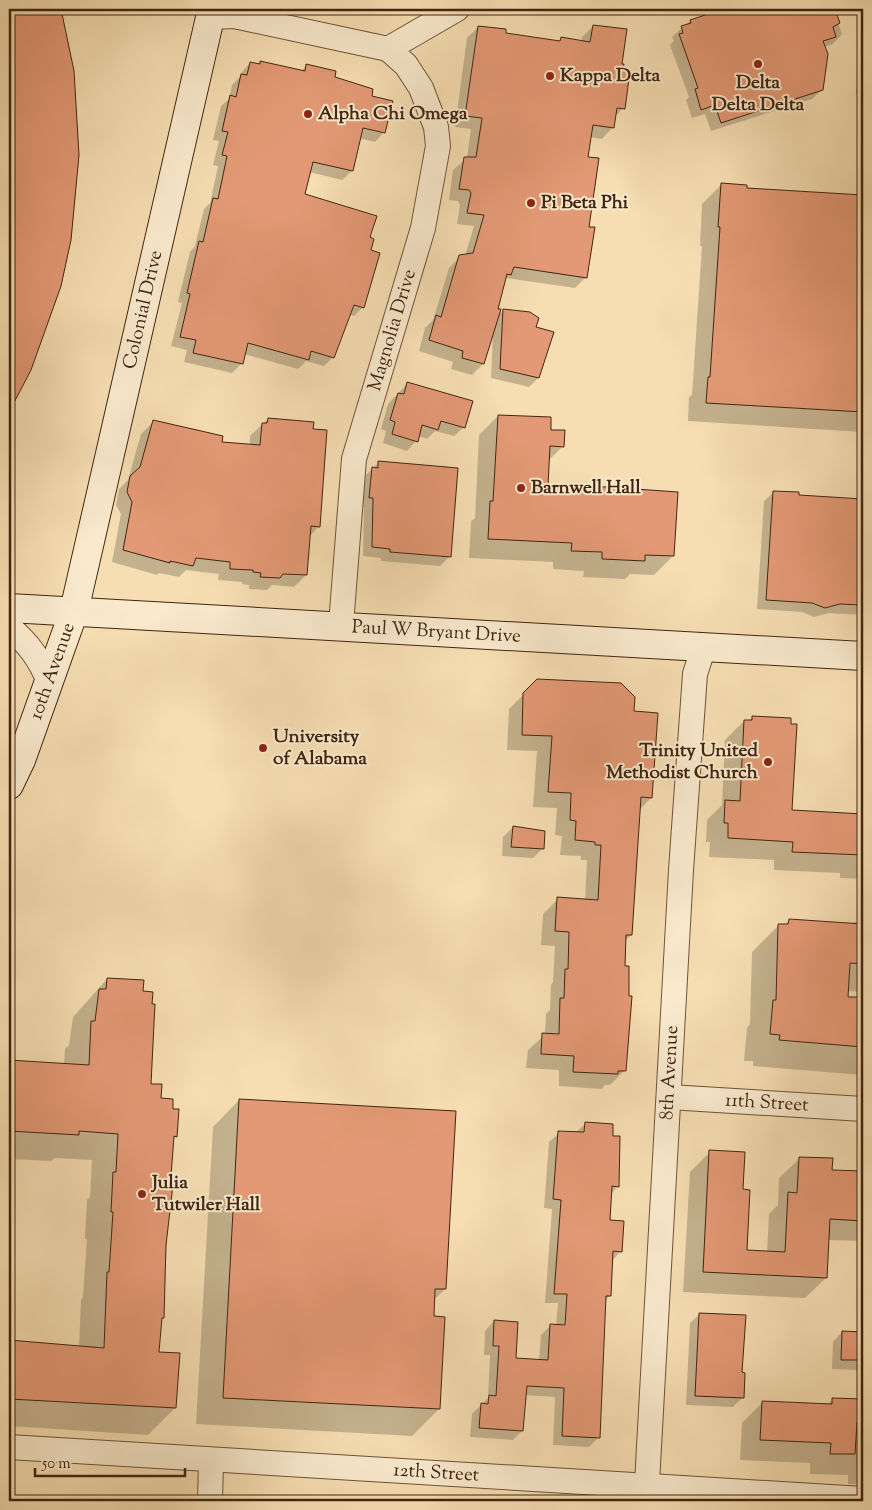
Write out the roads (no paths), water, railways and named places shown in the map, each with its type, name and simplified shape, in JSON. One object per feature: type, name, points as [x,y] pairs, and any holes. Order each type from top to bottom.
[{"type":"main road","name":"Colonial Drive","points":[[74,612],[211,13]]},
{"type":"main road","name":"Paul W Bryant Drive","points":[[9,608],[341,625],[863,656]]},
{"type":"main road","name":"10th Avenue","points":[[9,784],[21,760],[74,612]]},
{"type":"street","points":[[211,13],[234,16],[388,49],[457,9]]},
{"type":"street","name":"Magnolia Drive","points":[[341,625],[354,458],[423,228],[438,146],[436,127],[421,88],[406,65],[388,49]]},
{"type":"street","points":[[9,627],[26,642],[41,662],[49,682]]},
{"type":"street","name":"8th Avenue","points":[[646,1493],[696,674],[704,646]]},
{"type":"street","name":"11th Street","points":[[669,1097],[863,1109]]},
{"type":"street","name":"12th Street","points":[[9,1447],[211,1460],[646,1493],[863,1499]]},
{"type":"street","points":[[210,1501],[211,1460]]},
{"type":"place","name":"Delta Delta Delta","points":[[758,64]]},
{"type":"place","name":"Kappa Delta","points":[[550,76]]},
{"type":"place","name":"Alpha Chi Omega","points":[[308,114]]},
{"type":"place","name":"Pi Beta Phi","points":[[531,203]]},
{"type":"place","name":"Barnwell Hall","points":[[521,488]]},
{"type":"place","name":"University of Alabama","points":[[263,748]]},
{"type":"place","name":"Trinity United Methodist Church","points":[[768,762]]},
{"type":"place","name":"Julia Tutwiler Hall","points":[[142,1194]]}]
